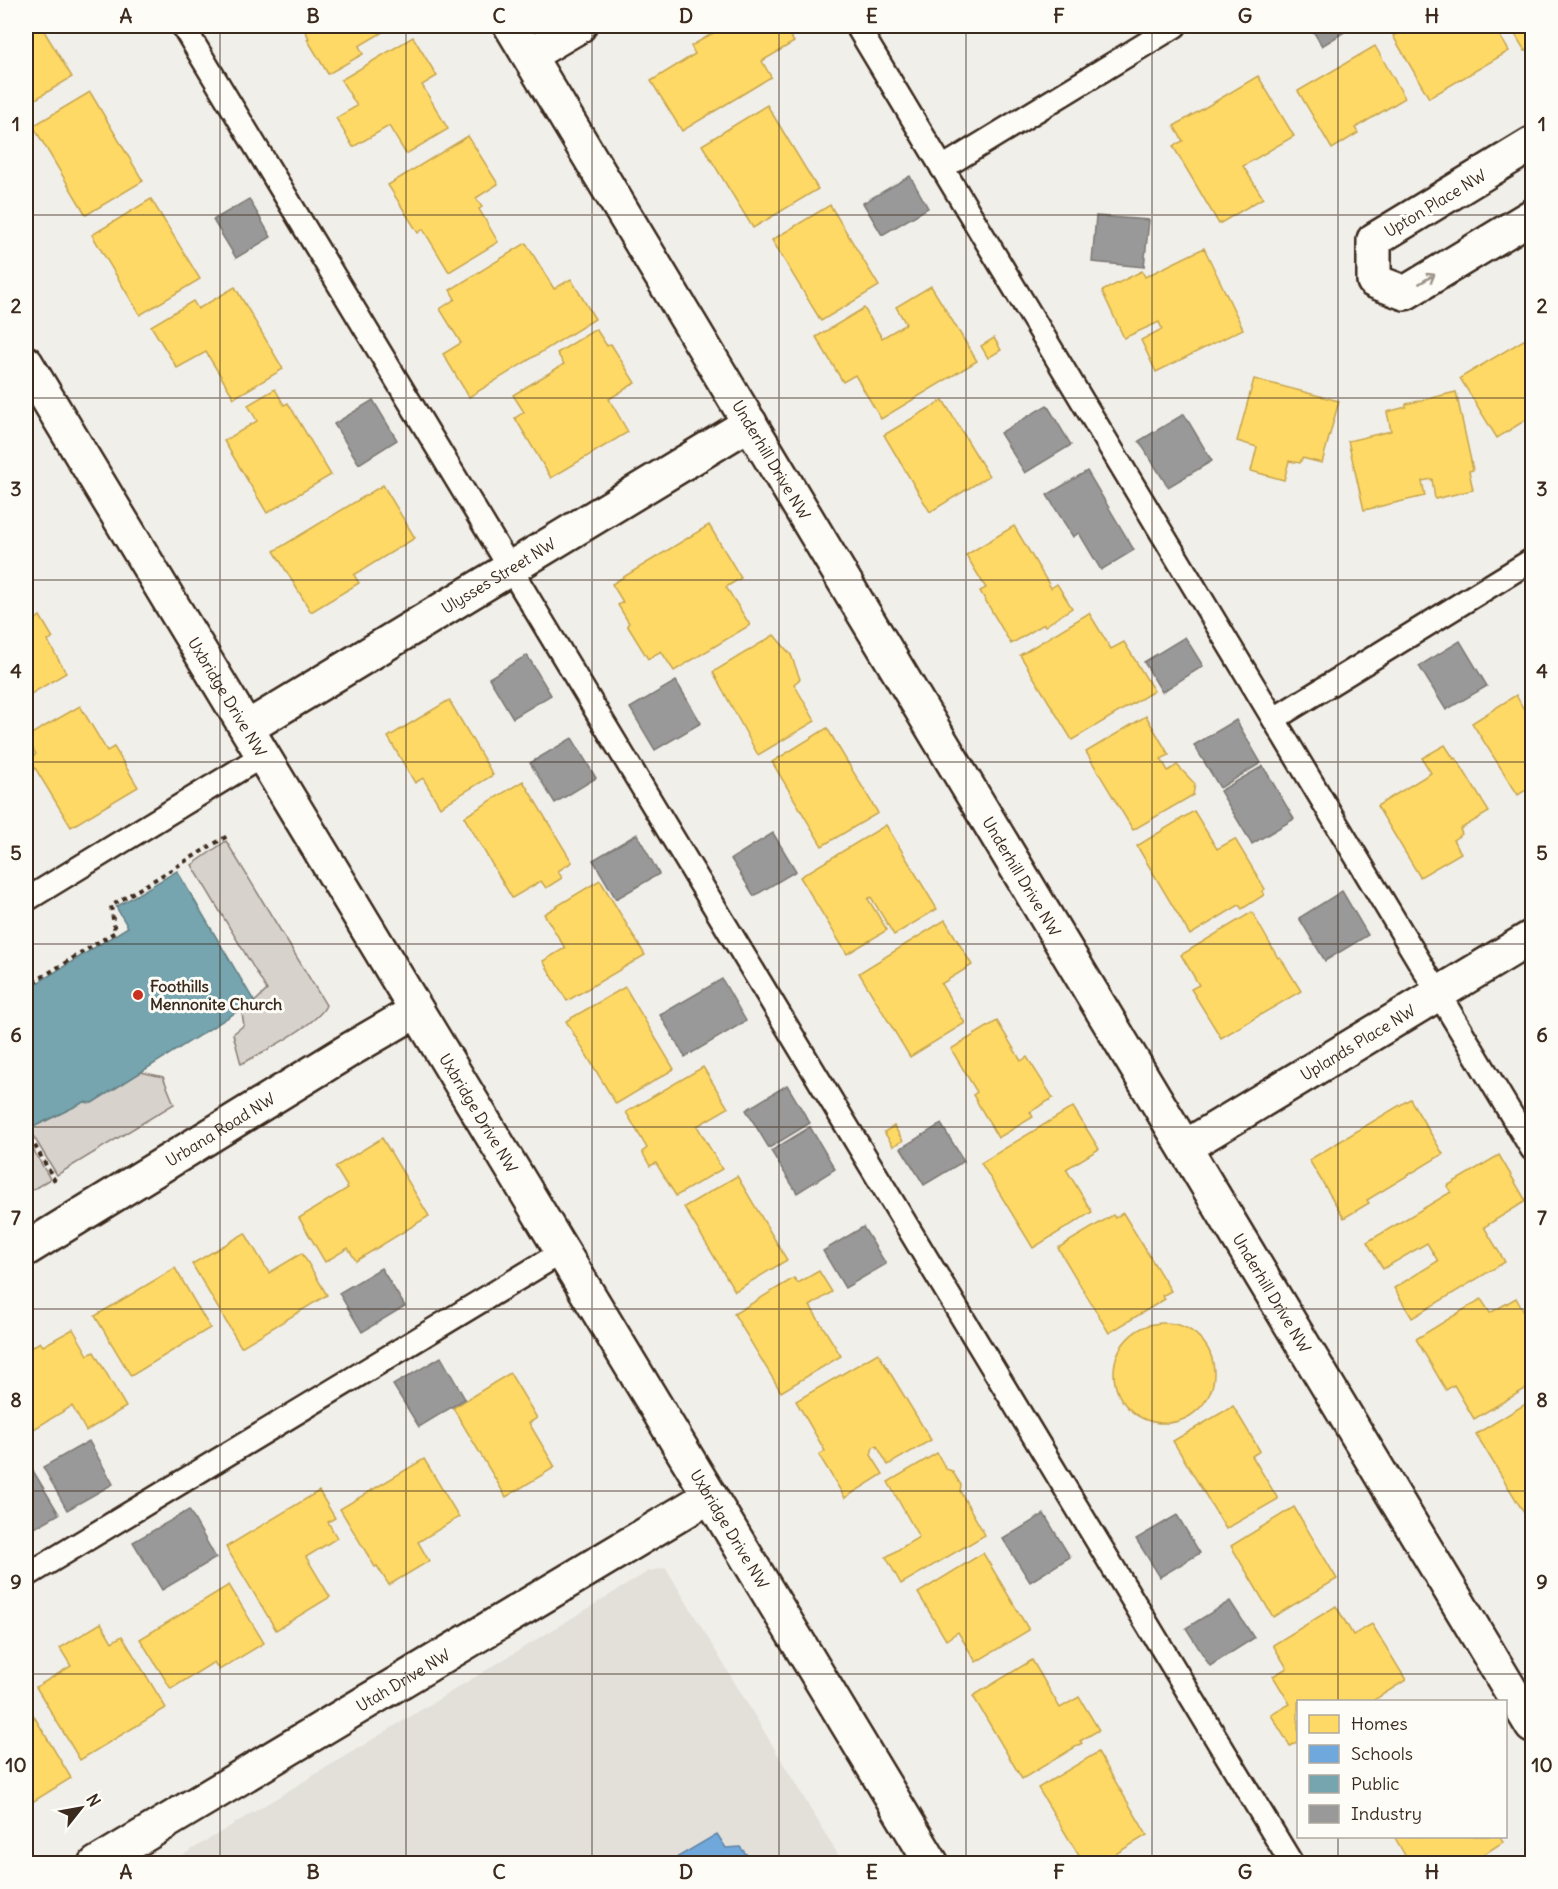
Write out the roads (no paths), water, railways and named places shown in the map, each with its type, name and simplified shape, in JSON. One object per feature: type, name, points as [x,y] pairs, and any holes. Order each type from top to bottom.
[{"type":"street","name":"Underhill Drive NW","points":[[511,26],[1533,1726]]},
{"type":"street","points":[[530,56],[579,26]]},
{"type":"street","name":"Upton Place NW","points":[[1533,144],[1374,240],[1374,281],[1405,293],[1533,216]]},
{"type":"street","name":"Uxbridge Drive NW","points":[[26,363],[932,1863]]},
{"type":"street","name":"Ulysses Street NW","points":[[254,742],[511,570],[750,423]]},
{"type":"street","name":"Uplands Place NW","points":[[1185,1147],[1533,937]]},
{"type":"street","name":"Urbana Road NW","points":[[26,1246],[351,1048],[416,1011]]},
{"type":"street","name":"Utah Drive NW","points":[[96,1863],[710,1496]]},
{"type":"lane","points":[[183,26],[1292,1863]]},
{"type":"lane","points":[[857,26],[1533,1149]]},
{"type":"lane","points":[[942,168],[1175,26]]},
{"type":"lane","points":[[1274,719],[1533,560]]},
{"type":"lane","points":[[26,900],[254,742]]},
{"type":"lane","points":[[26,1576],[562,1252]]},
{"type":"place","name":"Foothills Mennonite Church","points":[[138,995]]}]
